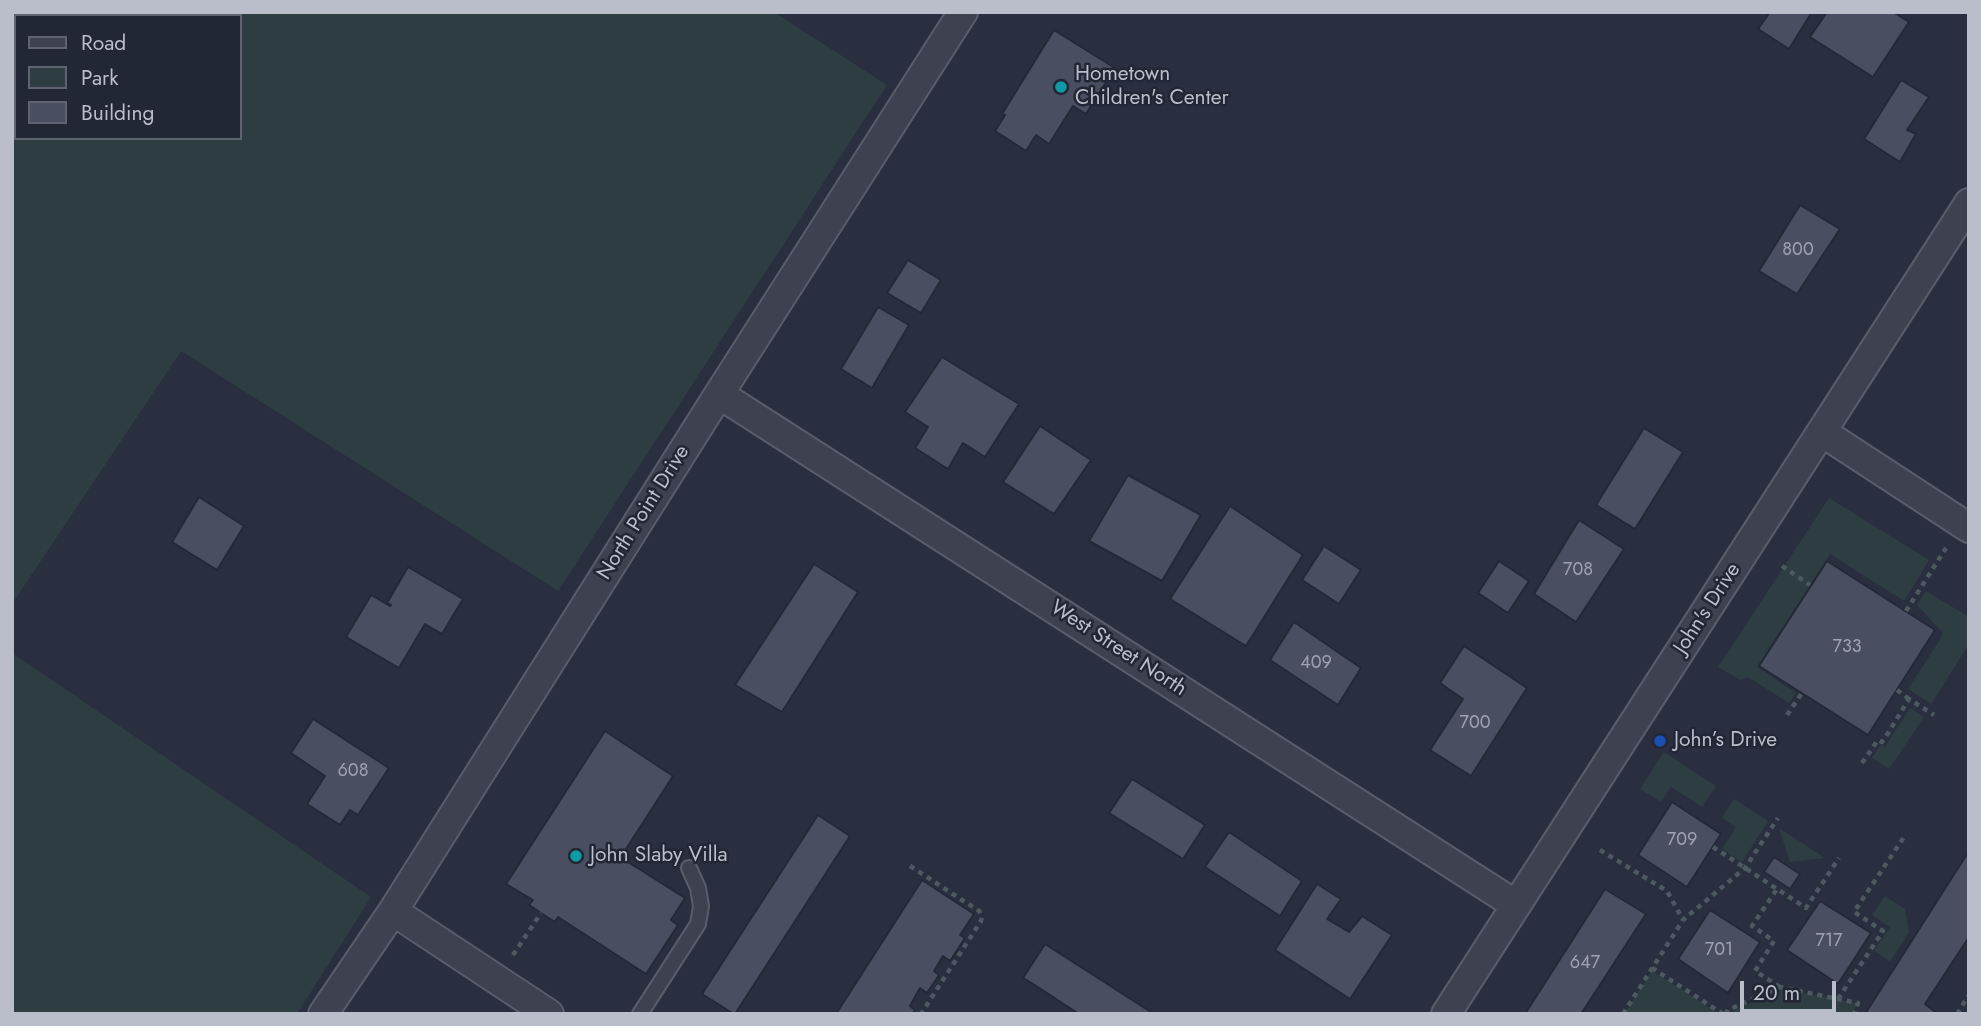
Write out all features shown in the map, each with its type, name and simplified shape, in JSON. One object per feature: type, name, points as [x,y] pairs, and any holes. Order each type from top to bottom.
[{"type":"street","name":"North Point Drive","points":[[323,1014],[393,911],[963,12]]},
{"type":"street","name":"John's Drive","points":[[1446,1014],[1969,203]]},
{"type":"street","name":"West Street North","points":[[719,394],[1516,905]]},
{"type":"street","points":[[1822,432],[1965,526]]},
{"type":"street","points":[[393,911],[549,1014]]},
{"type":"lane","points":[[639,1014],[698,924],[701,906],[698,888],[689,868]]},
{"type":"path","points":[[1906,611],[1965,526]]},
{"type":"path","points":[[1782,566],[1810,585]]},
{"type":"path","points":[[1897,690],[1934,715]]},
{"type":"path","points":[[1787,715],[1802,693]]},
{"type":"path","points":[[1862,763],[1878,740],[1885,738],[1909,699]]},
{"type":"path","points":[[1622,1014],[1683,920],[1745,869],[1778,818]]},
{"type":"path","points":[[1838,999],[1883,931],[1854,912],[1904,837]]},
{"type":"path","points":[[1713,847],[1806,908],[1839,858]]},
{"type":"path","points":[[1600,850],[1667,891],[1683,920]]},
{"type":"path","points":[[910,866],[979,911],[982,916],[921,1014]]},
{"type":"path","points":[[1777,889],[1752,926],[1774,941],[1755,971],[1780,987],[1858,1003],[1854,1014]]},
{"type":"path","points":[[498,980],[541,913]]},
{"type":"path","points":[[1651,968],[1724,1014],[1780,987]]},
{"type":"path","points":[[1956,1014],[1969,995]]},
{"type":"green space","points":[[12,12],[774,12],[887,85],[558,591],[181,351],[12,604]]},
{"type":"green space","points":[[1829,498],[1929,560],[1904,601],[1830,554],[1757,667],[1796,693],[1789,703],[1748,677],[1740,680],[1718,667]]},
{"type":"green space","points":[[1926,591],[1969,617],[1969,644],[1931,704],[1908,689],[1941,638],[1942,632],[1917,605]]},
{"type":"green space","points":[[12,653],[371,897],[297,1014],[12,1014]]},
{"type":"green space","points":[[1910,708],[1924,717],[1889,769],[1872,758],[1880,745],[1885,747]]},
{"type":"green space","points":[[1664,752],[1716,786],[1702,807],[1671,787],[1661,802],[1640,789]]},
{"type":"green space","points":[[1734,799],[1768,821],[1742,862],[1722,849],[1736,827],[1722,818]]},
{"type":"green space","points":[[1779,828],[1825,858],[1790,862]]},
{"type":"green space","points":[[1885,896],[1905,909],[1909,932],[1890,962],[1874,950],[1890,927],[1872,915]]},
{"type":"green space","points":[[1652,971],[1720,1014],[1624,1014]]},
{"type":"green space","points":[[1780,989],[1857,1003],[1853,1014],[1727,1014]]},
{"type":"building","points":[[1770,12],[1812,12],[1789,49],[1758,29]]},
{"type":"building","points":[[1827,12],[1893,12],[1909,22],[1873,77],[1810,37]]},
{"type":"building","name":"Hometown Children's Center","points":[[1054,30],[1115,68],[1086,114],[1073,106],[1049,144],[1036,135],[1026,151],[995,131],[1005,115],[1002,114]]},
{"type":"building","points":[[1901,80],[1929,97],[1907,130],[1916,134],[1900,162],[1864,139]]},
{"type":"building","points":[[1800,205],[1840,229],[1797,294],[1759,271]]},
{"type":"building","points":[[908,260],[941,280],[921,313],[887,293]]},
{"type":"building","points":[[878,307],[909,325],[872,388],[841,369]]},
{"type":"building","points":[[942,357],[1019,404],[985,457],[963,443],[948,469],[915,448],[928,427],[905,412]]},
{"type":"building","points":[[1040,426],[1091,460],[1054,514],[1003,482]]},
{"type":"building","points":[[1644,428],[1683,452],[1635,529],[1596,505]]},
{"type":"building","points":[[1128,475],[1201,515],[1162,581],[1089,541]]},
{"type":"building","points":[[199,497],[244,526],[217,570],[172,542]]},
{"type":"building","points":[[1230,506],[1303,555],[1246,646],[1170,599]]},
{"type":"building","points":[[1579,520],[1624,549],[1576,622],[1534,594]]},
{"type":"building","points":[[1324,546],[1361,570],[1339,604],[1302,580]]},
{"type":"building","points":[[1499,561],[1529,581],[1508,613],[1478,593]]},
{"type":"building","points":[[1827,561],[1935,630],[1868,735],[1759,666]]},
{"type":"building","points":[[814,564],[858,592],[782,712],[735,685]]},
{"type":"building","points":[[408,567],[463,599],[442,634],[425,624],[399,668],[346,637],[371,595],[390,606],[391,605],[387,603]]},
{"type":"building","points":[[1294,622],[1361,668],[1338,705],[1270,660]]},
{"type":"building","points":[[1464,646],[1527,688],[1471,776],[1430,750],[1463,699],[1440,683]]},
{"type":"building","points":[[313,719],[389,768],[358,815],[350,810],[340,825],[307,804],[325,776],[291,753]]},
{"type":"building","name":"John Slaby Villa","points":[[605,731],[673,776],[626,849],[628,862],[685,898],[671,920],[678,925],[646,974],[558,917],[555,922],[529,905],[533,900],[506,884]]},
{"type":"building","points":[[1132,779],[1205,825],[1183,859],[1109,813]]},
{"type":"building","points":[[1672,802],[1721,834],[1687,887],[1638,855]]},
{"type":"building","points":[[818,815],[850,836],[734,1014],[702,994]]},
{"type":"building","points":[[1229,832],[1302,881],[1280,916],[1205,867]]},
{"type":"building","points":[[1969,851],[1969,937],[1925,1004],[1938,1014],[1865,1014]]},
{"type":"building","points":[[1774,857],[1800,874],[1790,889],[1764,872]]},
{"type":"building","points":[[922,880],[974,914],[960,935],[965,938],[950,961],[943,956],[934,971],[939,975],[927,993],[920,988],[910,1006],[915,1010],[912,1014],[836,1014]]},
{"type":"building","points":[[1317,884],[1341,899],[1327,919],[1349,932],[1362,916],[1392,935],[1350,999],[1275,950]]},
{"type":"building","points":[[1605,889],[1646,914],[1581,1014],[1525,1014]]},
{"type":"building","points":[[1820,901],[1871,933],[1838,984],[1787,950]]},
{"type":"building","points":[[1710,910],[1760,942],[1728,993],[1678,959]]},
{"type":"building","points":[[1045,944],[1154,1014],[1079,1014],[1023,978]]},
{"type":"place","name":"Hometown Children's Center","points":[[1061,87]]},
{"type":"place","name":"John’s Drive","points":[[1660,741]]},
{"type":"place","name":"John Slaby Villa","points":[[576,856]]}]
